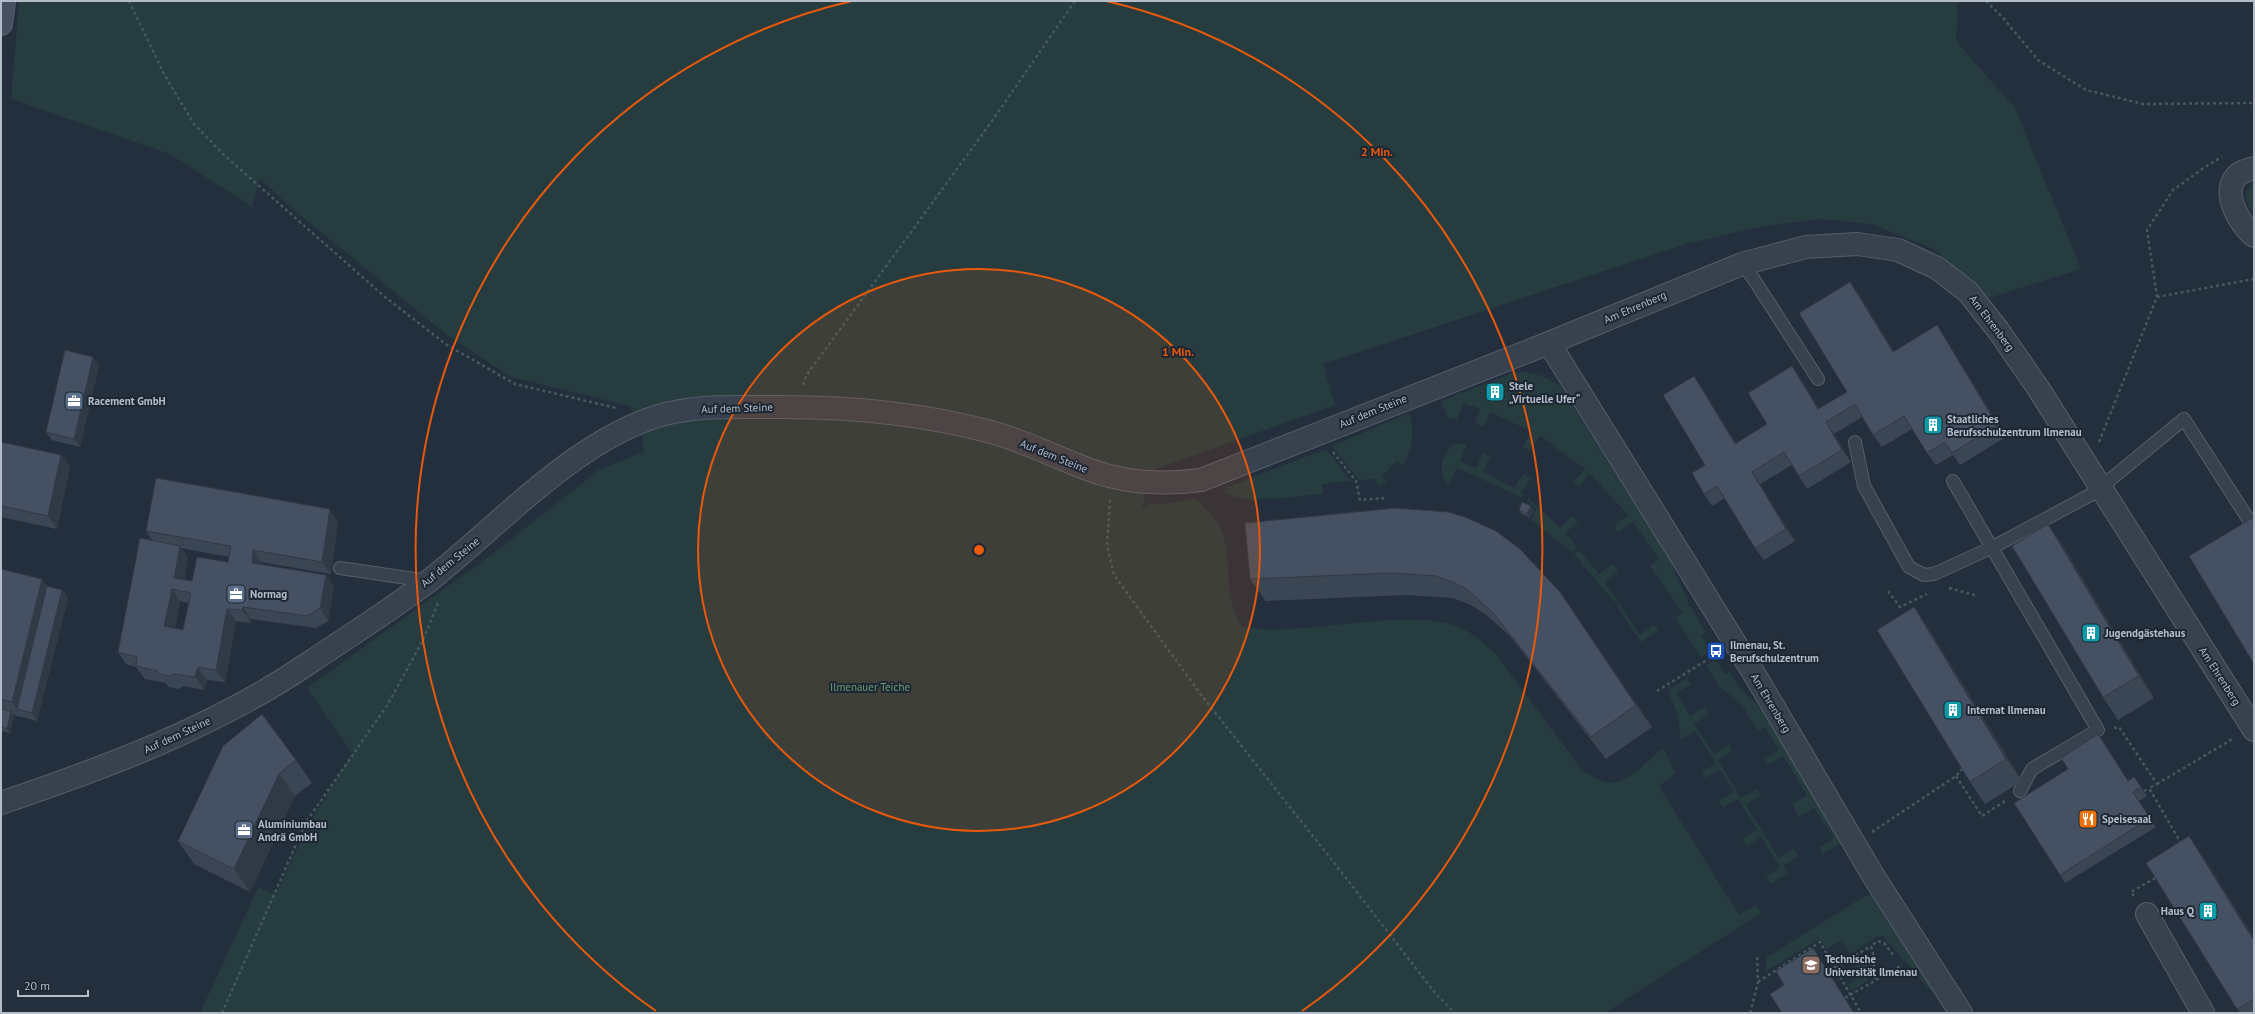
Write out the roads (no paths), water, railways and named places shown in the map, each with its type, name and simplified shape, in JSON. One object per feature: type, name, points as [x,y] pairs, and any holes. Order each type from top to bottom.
[{"type":"main road","points":[[1,24],[4,1]]},
{"type":"street","points":[[2254,168],[2242,172],[2234,178],[2231,191],[2233,206],[2242,225],[2254,236]]},
{"type":"street","name":"Am Ehrenberg","points":[[1961,1013],[1854,844],[1753,672],[1549,343],[1742,264],[1806,247],[1857,244],[1898,250],[1938,268],[1968,292],[1998,330],[2038,388],[2088,470],[2253,728]]},
{"type":"street","name":"Auf dem Steine","points":[[1,803],[180,735],[240,704],[305,666],[428,581],[562,468],[634,424],[678,411],[722,407],[796,406],[906,414],[951,422],[994,433],[1093,472],[1158,484],[1177,483],[1201,480],[1549,343]]},
{"type":"street","points":[[2147,914],[2203,1013]]},
{"type":"lane","points":[[1742,264],[1753,278],[1818,379]]},
{"type":"lane","points":[[1855,442],[1864,486],[1909,567],[1924,575],[1934,574],[1993,547],[2100,488],[2184,419],[2254,528]]},
{"type":"lane","points":[[1953,481],[1993,547],[2098,730],[2032,769],[2020,791]]},
{"type":"lane","points":[[340,568],[428,581]]},
{"type":"place","name":"Stele „Virtuelle Ufer“","points":[[1495,392]]},
{"type":"place","name":"Racement GmbH","points":[[74,401]]},
{"type":"place","name":"Staatliches Berufsschulzentrum Ilmenau","points":[[1933,425]]},
{"type":"place","name":"Normag","points":[[236,594]]},
{"type":"place","name":"Jugendgästehaus","points":[[2091,633]]},
{"type":"place","name":"Ilmenau, St. Berufschulzentrum","points":[[1716,651]]},
{"type":"place","name":"Internat Ilmenau","points":[[1953,710]]},
{"type":"place","name":"Speisesaal","points":[[2088,819]]},
{"type":"place","name":"Aluminiumbau Andrä GmbH","points":[[244,830]]},
{"type":"place","name":"Haus Q","points":[[2208,911]]},
{"type":"place","name":"Technische Universität Ilmenau","points":[[1811,965]]},
{"type":"park label","name":"Ilmenauer Teiche","points":[[870,687]]}]
